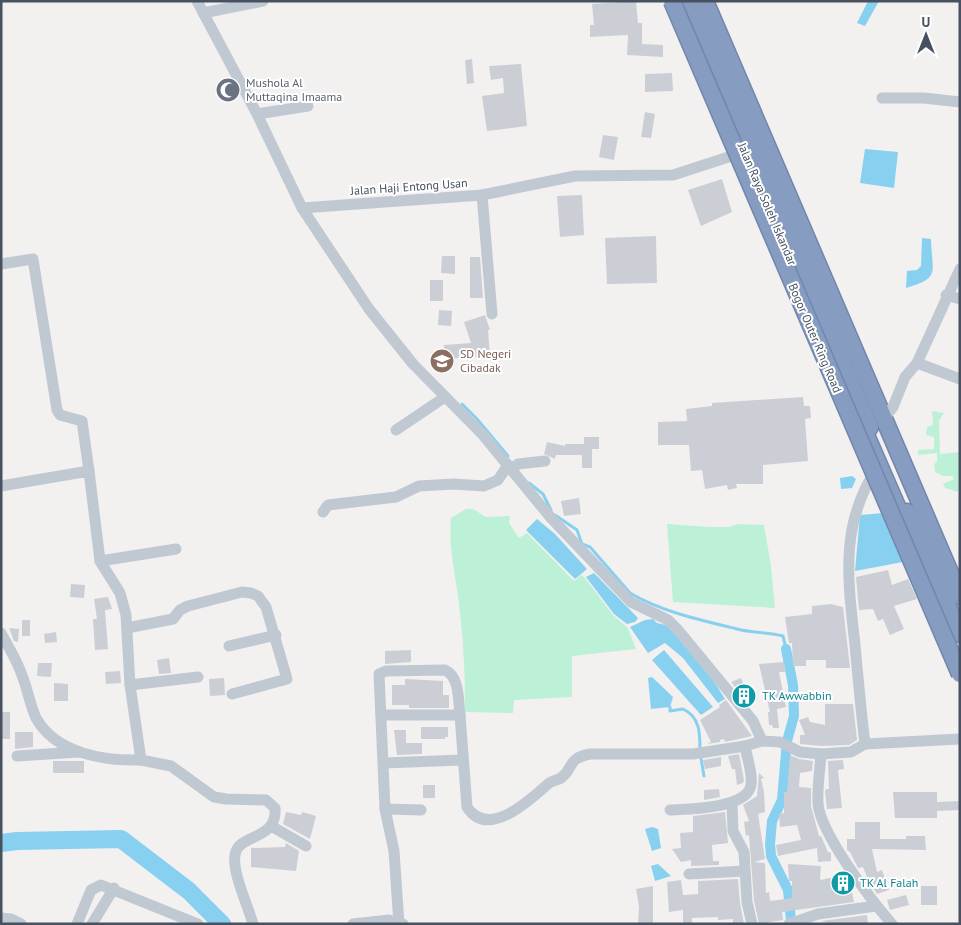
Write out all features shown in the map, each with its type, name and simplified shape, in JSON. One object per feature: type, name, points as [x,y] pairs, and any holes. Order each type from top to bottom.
[{"type":"highway","name":"Bogor Outer Ring Road","points":[[672,1],[960,674]]},
{"type":"highway","name":"Jalan Raya Soleh Iskandar","points":[[679,1],[880,464],[960,656]]},
{"type":"highway","name":"Bogor Outer Ring Road","points":[[690,1],[960,634]]},
{"type":"highway","name":"Jalan Raya Soleh Iskandar","points":[[706,1],[960,596]]},
{"type":"street","points":[[197,1],[257,114],[302,208],[369,309],[414,364],[512,466],[551,518],[631,602],[668,620],[678,630],[753,721],[762,741]]},
{"type":"street","points":[[203,13],[263,1]]},
{"type":"street","points":[[882,98],[917,98],[960,102]]},
{"type":"street","points":[[257,114],[308,106]]},
{"type":"street","name":"Jalan Haji Entong Usan","points":[[302,208],[482,195],[575,176],[673,175],[744,152]]},
{"type":"street","points":[[482,195],[492,314]]},
{"type":"street","points":[[1,264],[33,259],[57,410],[60,415],[82,421],[100,561],[120,593],[126,628],[130,685],[141,760]]},
{"type":"street","points":[[884,418],[893,407],[905,377],[916,363],[946,295],[960,269]]},
{"type":"street","points":[[946,295],[960,299]]},
{"type":"street","points":[[916,363],[960,379]]},
{"type":"street","points":[[396,430],[445,397]]},
{"type":"street","points":[[323,512],[328,505],[396,497],[419,486],[454,484],[484,486],[498,480],[512,466],[545,460]]},
{"type":"street","points":[[865,744],[847,568],[856,510],[868,482],[880,464]]},
{"type":"street","points":[[1,486],[89,471]]},
{"type":"street","points":[[100,561],[176,549]]},
{"type":"street","points":[[126,628],[172,619],[184,607],[242,592],[258,596],[266,606],[276,635],[287,679],[232,694]]},
{"type":"street","points":[[1,633],[23,678],[37,719],[54,737],[80,752],[101,759],[141,760],[171,766],[214,797],[269,801],[275,812],[271,826],[264,833],[239,846],[235,856],[236,868],[253,924]]},
{"type":"street","points":[[229,646],[276,635]]},
{"type":"street","points":[[353,924],[400,923],[394,851],[385,809],[379,679],[382,672],[445,670],[455,678],[460,715],[467,807],[477,816],[493,819],[528,804],[548,784],[564,776],[570,764],[579,756],[590,754],[693,754],[745,746],[762,741],[784,744],[800,752],[821,754],[851,752],[865,744],[960,739]]},
{"type":"street","points":[[130,685],[198,677]]},
{"type":"street","points":[[381,715],[460,715]]},
{"type":"street","points":[[670,810],[732,803],[747,793],[751,785],[745,746]]},
{"type":"street","points":[[17,756],[80,752]]},
{"type":"street","points":[[821,754],[818,804],[823,821],[876,906],[892,924]]},
{"type":"street","points":[[384,763],[462,760]]},
{"type":"street","points":[[732,803],[733,831],[744,852],[744,872],[752,924]]},
{"type":"street","points":[[385,809],[421,810]]},
{"type":"street","points":[[271,826],[306,846]]},
{"type":"street","points":[[689,874],[744,872]]},
{"type":"street","points":[[77,924],[92,890],[101,885],[114,888],[198,924]]},
{"type":"street","points":[[92,924],[114,888]]},
{"type":"street","points":[[789,924],[818,914],[876,906]]},
{"type":"street","points":[[1,918],[11,919],[22,924]]},
{"type":"green space","points":[[932,411],[944,413],[939,421],[940,454],[960,452],[958,492],[945,488],[943,484],[954,479],[952,476],[943,476],[935,472],[934,464],[937,462],[937,453],[918,455],[918,450],[934,449],[934,437],[926,435],[927,427],[933,425]]},
{"type":"green space","points":[[466,509],[473,509],[486,517],[510,516],[509,523],[519,538],[527,533],[574,581],[581,575],[585,578],[613,615],[628,628],[636,649],[572,656],[572,697],[514,700],[513,713],[465,712],[459,601],[450,530],[451,518]]},
{"type":"green space","points":[[667,524],[710,527],[729,527],[738,524],[764,525],[771,566],[775,608],[673,602]]},
{"type":"water","points":[[868,1],[879,1],[865,26],[857,23]]},
{"type":"water","points":[[865,149],[898,152],[894,188],[860,183]]},
{"type":"water","points":[[922,238],[931,239],[932,273],[925,281],[906,288],[907,271],[917,270],[921,266]]},
{"type":"water","points":[[852,476],[856,479],[852,488],[841,489],[840,478]]},
{"type":"water","points":[[884,513],[903,562],[855,571],[860,515]]},
{"type":"water","points":[[537,519],[555,534],[587,569],[575,579],[526,530]]},
{"type":"water","points":[[594,573],[638,618],[635,622],[627,624],[614,614],[586,577]]},
{"type":"water","points":[[653,619],[657,623],[666,625],[687,647],[713,680],[725,699],[718,703],[683,658],[665,643],[648,653],[630,627],[645,620]]},
{"type":"water","points":[[664,650],[713,707],[701,715],[652,660]]},
{"type":"water","points":[[652,677],[673,697],[670,707],[651,709],[648,678]]},
{"type":"water","points":[[652,827],[658,829],[661,848],[652,851],[645,829]]},
{"type":"water","points":[[658,864],[671,876],[655,881],[651,866]]},
{"type":"building","points":[[636,1],[638,23],[642,23],[642,44],[663,45],[663,57],[627,55],[628,35],[590,37],[590,25],[594,25],[592,4]]},
{"type":"building","points":[[472,59],[474,83],[467,84],[465,60]]},
{"type":"building","points":[[521,64],[527,126],[487,131],[482,96],[504,93],[503,78],[491,80],[489,66]]},
{"type":"building","points":[[672,73],[673,91],[645,92],[645,74]]},
{"type":"building","name":"Mushola Al Muttaqina Imaama","points":[[229,81],[236,96],[227,99],[221,84]]},
{"type":"building","points":[[645,112],[655,114],[651,138],[641,137]]},
{"type":"building","points":[[603,135],[618,137],[614,160],[599,157]]},
{"type":"building","points":[[722,179],[732,212],[701,226],[688,190]]},
{"type":"building","points":[[582,195],[584,235],[560,237],[557,196]]},
{"type":"building","points":[[656,236],[657,283],[607,284],[605,238]]},
{"type":"building","points":[[442,256],[455,256],[455,274],[441,273]]},
{"type":"building","points":[[470,257],[480,257],[483,298],[470,298]]},
{"type":"building","points":[[430,280],[443,280],[443,301],[430,301]]},
{"type":"building","points":[[439,310],[452,311],[451,326],[438,325]]},
{"type":"building","points":[[485,315],[490,330],[488,330],[490,356],[445,359],[444,345],[471,343],[464,322]]},
{"type":"building","points":[[803,397],[804,406],[810,406],[811,418],[805,419],[808,461],[763,465],[763,484],[736,484],[737,488],[728,490],[727,485],[705,489],[702,470],[691,471],[689,445],[658,445],[658,422],[687,421],[686,409],[712,406],[712,403]]},
{"type":"building","points":[[584,437],[599,437],[599,449],[592,449],[592,468],[582,468],[582,455],[556,455],[555,459],[544,454],[547,442],[565,446],[565,444],[584,444]]},
{"type":"building","points":[[579,498],[581,514],[564,516],[561,501]]},
{"type":"building","points":[[888,570],[892,585],[908,579],[917,599],[894,606],[904,629],[890,635],[883,619],[878,621],[873,609],[859,610],[856,577]]},
{"type":"building","points":[[71,584],[85,585],[84,598],[70,597]]},
{"type":"building","points":[[108,597],[112,609],[105,610],[108,649],[95,650],[93,619],[97,619],[94,599]]},
{"type":"building","points":[[831,604],[843,607],[850,668],[826,668],[826,660],[806,660],[806,666],[793,666],[792,643],[789,643],[785,617],[812,614],[812,606]]},
{"type":"building","points":[[22,620],[30,620],[30,636],[22,636]]},
{"type":"building","points":[[9,628],[19,629],[18,642],[14,641]]},
{"type":"building","points":[[56,632],[57,642],[45,643],[44,634]]},
{"type":"building","points":[[411,650],[411,662],[385,664],[385,651]]},
{"type":"building","points":[[169,658],[171,673],[159,674],[157,660]]},
{"type":"building","points":[[784,662],[785,672],[779,672],[786,707],[777,709],[779,728],[773,728],[772,725],[769,725],[768,712],[770,712],[759,664]]},
{"type":"building","points":[[38,663],[52,663],[51,677],[37,676]]},
{"type":"building","points":[[120,671],[121,683],[106,684],[105,672]]},
{"type":"building","points":[[224,678],[225,695],[210,696],[209,679]]},
{"type":"building","points":[[741,678],[748,697],[744,698],[731,682]]},
{"type":"building","points":[[405,679],[443,681],[443,695],[449,695],[449,708],[409,708],[409,705],[392,705],[392,685],[405,685]]},
{"type":"building","points":[[54,683],[68,684],[68,701],[54,701]]},
{"type":"building","points":[[726,700],[752,736],[725,742],[724,739],[720,740],[720,742],[707,744],[711,742],[700,720],[720,707],[719,705]]},
{"type":"building","points":[[825,704],[853,704],[857,740],[849,745],[821,746],[800,744],[800,735],[805,735],[799,720],[808,717],[810,722],[825,725]]},
{"type":"building","points":[[1,712],[10,712],[10,739],[1,739]]},
{"type":"building","points":[[421,727],[448,727],[448,737],[445,737],[445,739],[421,739]]},
{"type":"building","points":[[394,730],[406,730],[406,743],[422,743],[422,754],[397,755]]},
{"type":"building","points":[[15,732],[33,732],[33,747],[15,749]]},
{"type":"building","points":[[739,754],[744,780],[743,783],[737,785],[735,769],[732,769],[728,756]]},
{"type":"building","points":[[790,755],[799,759],[813,761],[812,771],[800,773],[799,787],[811,788],[811,806],[819,836],[821,836],[828,852],[831,853],[831,861],[818,862],[817,848],[778,856],[776,845],[801,840],[797,825],[780,827],[779,814],[784,813],[784,792],[787,792]]},
{"type":"building","points":[[721,757],[721,766],[705,769],[703,760]]},
{"type":"building","points":[[843,760],[844,769],[838,770],[842,808],[827,809],[825,792],[826,789],[829,789],[828,761]]},
{"type":"building","points":[[53,761],[84,761],[84,773],[53,773]]},
{"type":"building","points":[[759,773],[764,778],[761,779],[765,812],[758,814],[765,859],[754,862],[765,863],[766,893],[769,892],[770,901],[792,898],[792,881],[789,881],[788,864],[821,866],[820,880],[845,875],[850,882],[854,902],[782,912],[783,920],[759,924],[754,901],[749,835],[746,836],[744,822],[749,821],[743,805],[757,796]]},
{"type":"building","points":[[423,785],[435,785],[435,798],[423,798]]},
{"type":"building","points":[[719,789],[720,797],[704,800],[704,790]]},
{"type":"building","points":[[893,792],[937,792],[937,802],[960,801],[960,810],[937,811],[937,818],[895,818]]},
{"type":"building","points":[[286,812],[301,815],[302,812],[316,816],[310,839],[283,824]]},
{"type":"building","points":[[725,812],[728,843],[712,845],[713,861],[719,861],[719,865],[691,866],[691,860],[681,862],[672,849],[681,848],[680,833],[693,832],[693,816]]},
{"type":"building","points":[[855,822],[880,822],[880,839],[906,839],[906,836],[925,836],[926,850],[872,849],[877,872],[882,870],[889,890],[877,894],[869,882],[863,867],[858,868],[850,852],[847,850],[847,839],[855,839]]},
{"type":"building","points":[[286,843],[299,851],[296,871],[251,867],[251,848],[285,847]]},
{"type":"building","points":[[738,879],[744,924],[733,924],[733,919],[718,920],[718,917],[692,918],[692,924],[683,924],[683,910],[669,912],[667,882],[681,880],[683,895],[698,894],[698,881]]},
{"type":"building","points":[[653,886],[653,924],[638,924],[639,907],[636,889]]},
{"type":"building","points":[[921,886],[937,886],[937,905],[921,905]]},
{"type":"building","points":[[906,895],[909,905],[890,910],[887,900]]},
{"type":"building","points":[[867,915],[868,924],[831,924],[821,921]]},
{"type":"waterway","points":[[462,404],[508,456]]},
{"type":"waterway","points":[[529,483],[543,494],[551,510]]},
{"type":"waterway","points":[[555,515],[577,530],[582,544],[590,547],[630,593],[642,600],[696,619],[743,630],[783,636],[786,649]]},
{"type":"waterway","points":[[786,649],[793,685],[794,716],[787,741],[782,800],[772,821],[770,844],[771,856],[788,890],[791,920]]},
{"type":"waterway","points":[[670,707],[670,711],[683,709],[693,716],[698,726],[700,750]]},
{"type":"waterway","points":[[701,758],[704,776]]},
{"type":"waterway","points":[[1,843],[121,839],[189,891],[222,924]]},
{"type":"place","name":"Mushola Al Muttaqina Imaama","points":[[228,90]]},
{"type":"place","name":"SD Negeri Cibadak","points":[[442,361]]},
{"type":"place","name":"TK Awwabbin","points":[[744,696]]},
{"type":"place","name":"TK Al Falah","points":[[843,883]]}]
